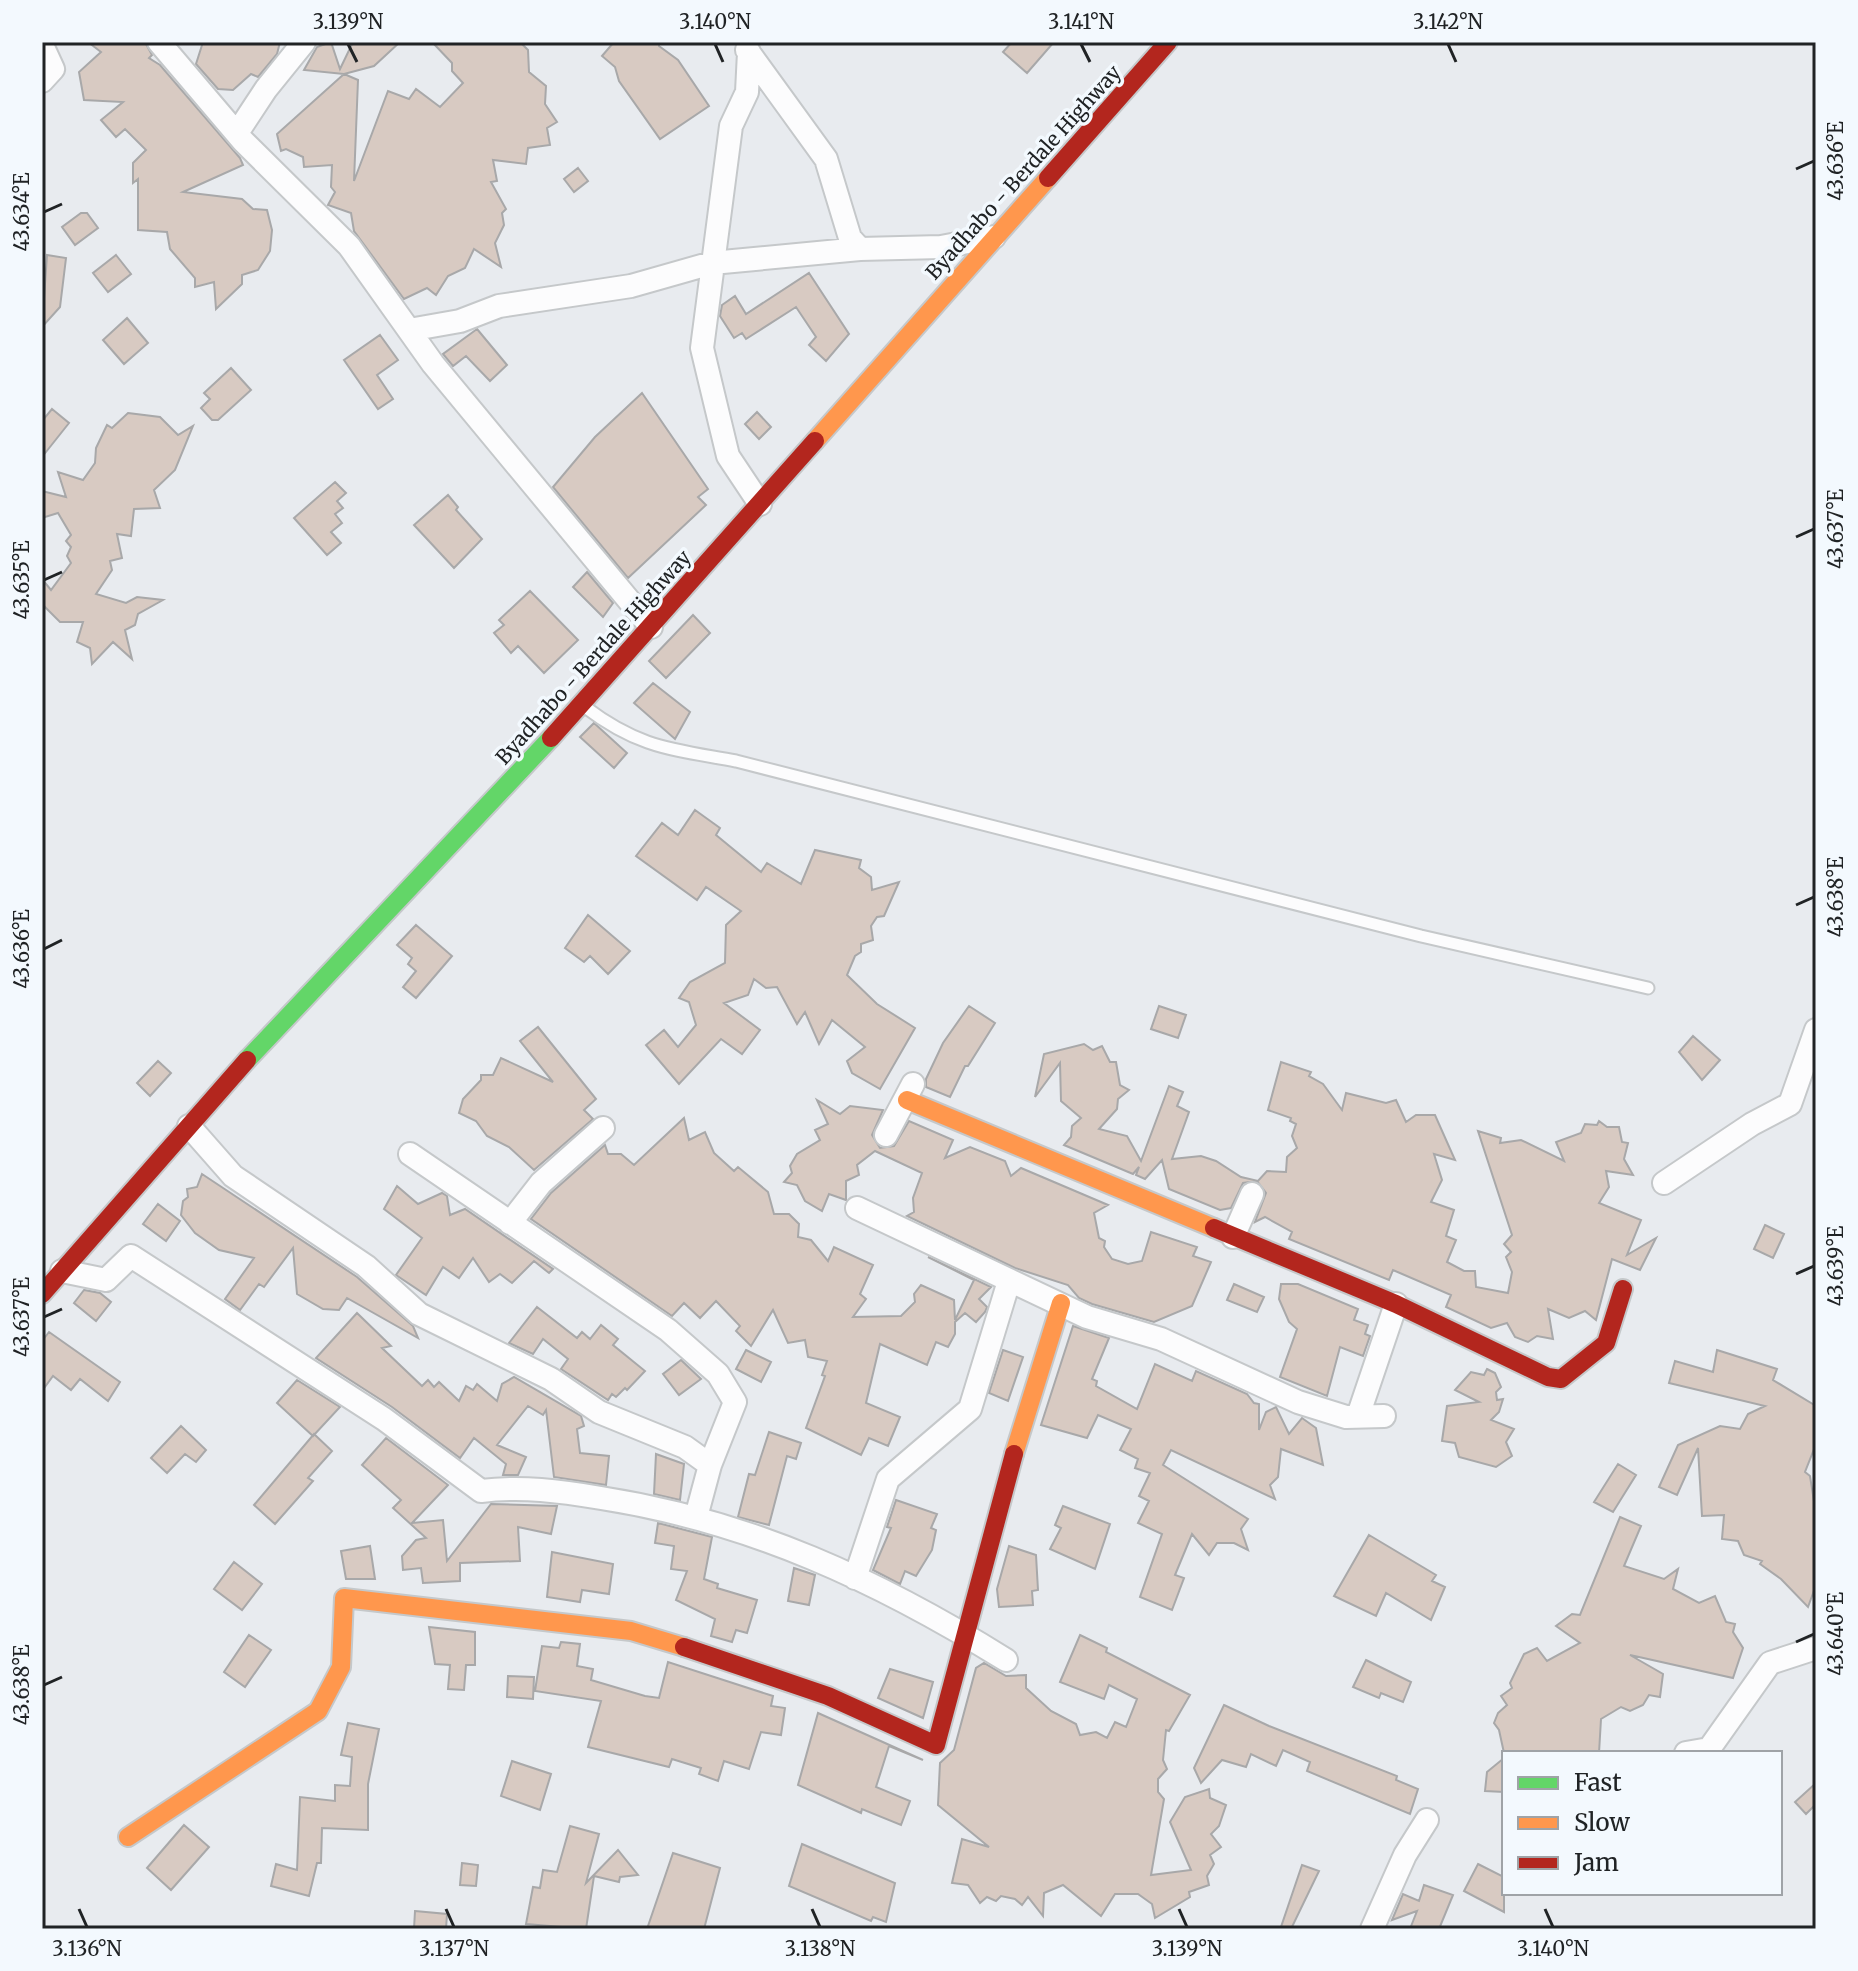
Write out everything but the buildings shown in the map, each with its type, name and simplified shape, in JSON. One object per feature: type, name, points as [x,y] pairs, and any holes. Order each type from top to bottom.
[{"type":"street","points":[[159,42],[237,133],[349,246],[409,330],[651,627]]},
{"type":"street","points":[[237,133],[266,89],[304,42]]},
{"type":"street","name":"Byadhabo - Berdale Highway","points":[[42,1294],[278,1025],[582,705],[1168,42]]},
{"type":"street","points":[[42,45],[53,69],[42,81]]},
{"type":"street","points":[[746,47],[826,159],[850,238],[860,249]]},
{"type":"street","points":[[746,47],[747,92],[731,126],[702,348],[728,456],[760,504]]},
{"type":"street","points":[[409,330],[460,321],[499,306],[631,286],[712,263],[860,249],[941,247],[994,237]]},
{"type":"street","points":[[1664,1183],[1752,1124],[1790,1104],[1816,1030]]},
{"type":"street","points":[[886,1135],[910,1092],[1233,1237],[1396,1304],[1548,1377],[1561,1379],[1599,1354],[1613,1334],[1623,1289]]},
{"type":"street","points":[[189,1126],[233,1176],[366,1266],[419,1314],[551,1379],[599,1412],[685,1447],[710,1465]]},
{"type":"street","points":[[510,1223],[541,1183],[603,1128]]},
{"type":"street","points":[[410,1154],[668,1330],[718,1374],[735,1402],[710,1465],[696,1517]]},
{"type":"street","points":[[1233,1237],[1252,1194]]},
{"type":"street","points":[[857,1208],[1087,1317],[1161,1339],[1298,1402],[1346,1417],[1384,1416]]},
{"type":"street","points":[[62,1271],[106,1280],[131,1256],[384,1419],[481,1491],[519,1486],[661,1507],[760,1535],[855,1578],[965,1634],[1006,1660]]},
{"type":"street","points":[[855,1578],[888,1479],[970,1409],[1009,1281]]},
{"type":"street","points":[[128,1837],[318,1711],[341,1667],[344,1598],[631,1631],[773,1675],[936,1745],[1026,1408],[1061,1303]]},
{"type":"street","points":[[1358,1416],[1396,1304]]},
{"type":"street","points":[[1698,1751],[1709,1749],[1770,1663],[1816,1648]]},
{"type":"street","points":[[1372,1929],[1405,1855],[1427,1820]]},
{"type":"lane","points":[[582,705],[618,732],[654,746],[736,761],[1421,936],[1648,988]]},
{"type":"traffic: fast","points":[[247,1060],[551,738]]},
{"type":"traffic: slow","points":[[815,441],[1048,178]]},
{"type":"traffic: slow","points":[[907,1100],[1214,1228]]},
{"type":"traffic: slow","points":[[1014,1454],[1061,1303]]},
{"type":"traffic: slow","points":[[128,1837],[318,1711],[341,1667],[344,1598],[631,1631],[684,1647]]},
{"type":"traffic: jam","points":[[1048,178],[1168,42]]},
{"type":"traffic: jam","points":[[551,738],[815,441]]},
{"type":"traffic: jam","points":[[42,1294],[247,1060]]},
{"type":"traffic: jam","points":[[1214,1228],[1396,1304],[1548,1377],[1561,1379],[1606,1343],[1623,1289]]},
{"type":"traffic: jam","points":[[684,1647],[828,1696],[936,1745],[1014,1454]]}]
